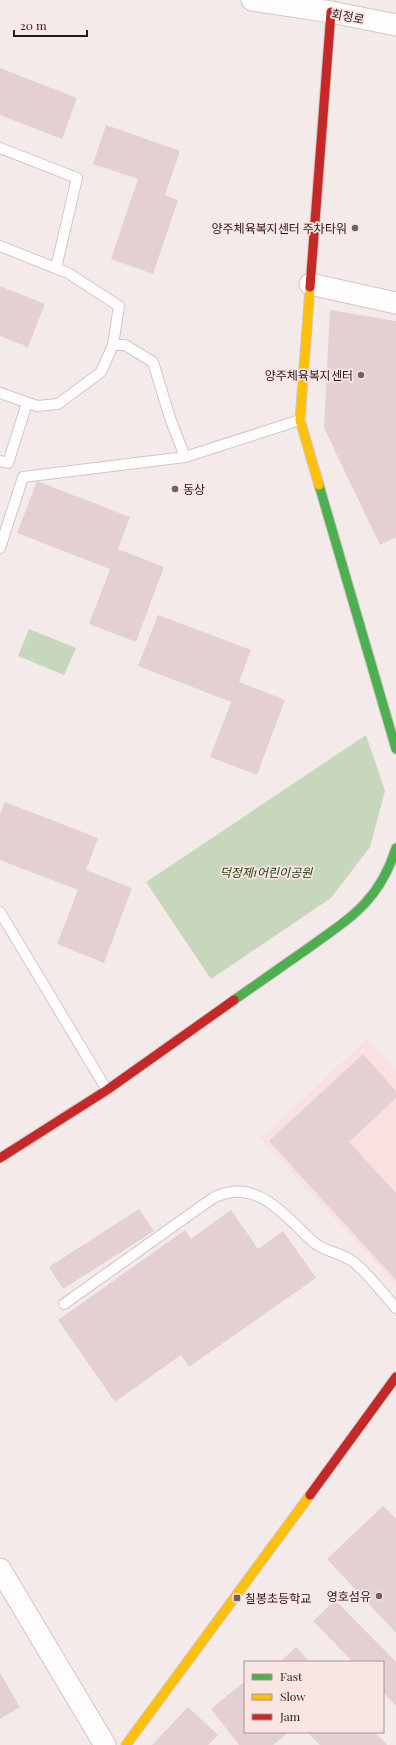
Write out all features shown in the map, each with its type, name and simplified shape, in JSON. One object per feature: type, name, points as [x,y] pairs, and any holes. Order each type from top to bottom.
[{"type":"street","name":"회정로","points":[[252,0],[331,12],[396,25]]},
{"type":"street","points":[[331,12],[300,420],[396,749]]},
{"type":"street","points":[[310,284],[396,302]]},
{"type":"street","points":[[0,1158],[107,1090],[357,913],[369,901],[385,876],[396,848]]},
{"type":"street","points":[[126,1745],[396,1377]]},
{"type":"street","points":[[0,1569],[105,1745]]},
{"type":"lane","points":[[0,148],[77,178],[56,268]]},
{"type":"lane","points":[[0,246],[68,273],[119,306],[112,345],[101,372],[58,404],[37,406],[0,393]]},
{"type":"lane","points":[[112,345],[125,345],[153,362],[170,418],[185,457]]},
{"type":"lane","points":[[0,461],[8,464],[27,403]]},
{"type":"lane","points":[[0,548],[23,478],[185,457],[300,420]]},
{"type":"lane","points":[[0,912],[107,1090]]},
{"type":"lane","points":[[64,1304],[213,1198],[224,1193],[234,1191],[251,1193],[266,1200],[325,1250],[352,1260],[396,1308]]},
{"type":"shaded area","points":[[367,1039],[396,1070],[396,1285],[260,1138]]},
{"type":"green space","points":[[29,629],[76,648],[64,675],[18,656]]},
{"type":"green space","name":"덕정제1어린이공원","points":[[366,735],[385,791],[370,847],[331,898],[211,979],[146,882]]},
{"type":"building","points":[[0,68],[77,98],[62,139],[0,115]]},
{"type":"building","points":[[106,125],[180,151],[165,195],[178,200],[153,274],[111,259],[138,179],[93,164]]},
{"type":"building","points":[[0,286],[45,304],[28,347],[0,336]]},
{"type":"building","name":"양주체육복지센터","points":[[330,310],[396,321],[396,537],[380,545],[324,428]]},
{"type":"building","points":[[37,481],[130,517],[118,549],[164,567],[136,642],[89,624],[110,569],[17,533]]},
{"type":"building","points":[[158,615],[251,650],[239,682],[285,700],[257,775],[210,757],[231,702],[138,666]]},
{"type":"building","points":[[5,802],[98,838],[86,870],[132,888],[104,963],[57,944],[78,890],[0,860],[0,814]]},
{"type":"building","points":[[363,1054],[396,1091],[396,1098],[349,1142],[396,1193],[396,1280],[269,1141]]},
{"type":"building","points":[[139,1209],[154,1231],[63,1289],[49,1267]]},
{"type":"building","points":[[231,1210],[258,1249],[283,1231],[316,1278],[189,1367],[181,1355],[115,1402],[58,1320],[185,1230],[191,1239]]},
{"type":"building","name":"영호섬유","points":[[383,1506],[396,1519],[396,1633],[327,1559]]},
{"type":"building","points":[[335,1600],[396,1662],[396,1706],[384,1693],[384,1661],[352,1661],[313,1621]]},
{"type":"building","points":[[296,1647],[309,1661],[281,1661]]},
{"type":"building","points":[[0,1673],[20,1707],[0,1719]]},
{"type":"building","points":[[244,1682],[244,1733],[288,1733],[273,1745],[239,1745],[211,1709]]},
{"type":"building","points":[[188,1707],[218,1735],[208,1745],[152,1745]]},
{"type":"building","points":[[308,1733],[376,1733],[387,1745],[320,1745]]},
{"type":"traffic: fast","points":[[319,485],[396,749]]},
{"type":"traffic: fast","points":[[234,1000],[350,918],[372,896],[389,867],[396,848]]},
{"type":"traffic: slow","points":[[310,287],[300,420],[319,485]]},
{"type":"traffic: slow","points":[[126,1745],[310,1495]]},
{"type":"traffic: jam","points":[[310,287],[331,12]]},
{"type":"traffic: jam","points":[[0,1158],[107,1090],[234,1000]]},
{"type":"traffic: jam","points":[[310,1495],[396,1377]]},
{"type":"place","name":"양주체육복지센터 주차타워","points":[[355,228]]},
{"type":"place","name":"양주체육복지센터","points":[[361,375]]},
{"type":"place","name":"동상","points":[[175,489]]},
{"type":"place","name":"영호섬유","points":[[379,1596]]},
{"type":"place","name":"칠봉초등학교","points":[[237,1598]]}]
